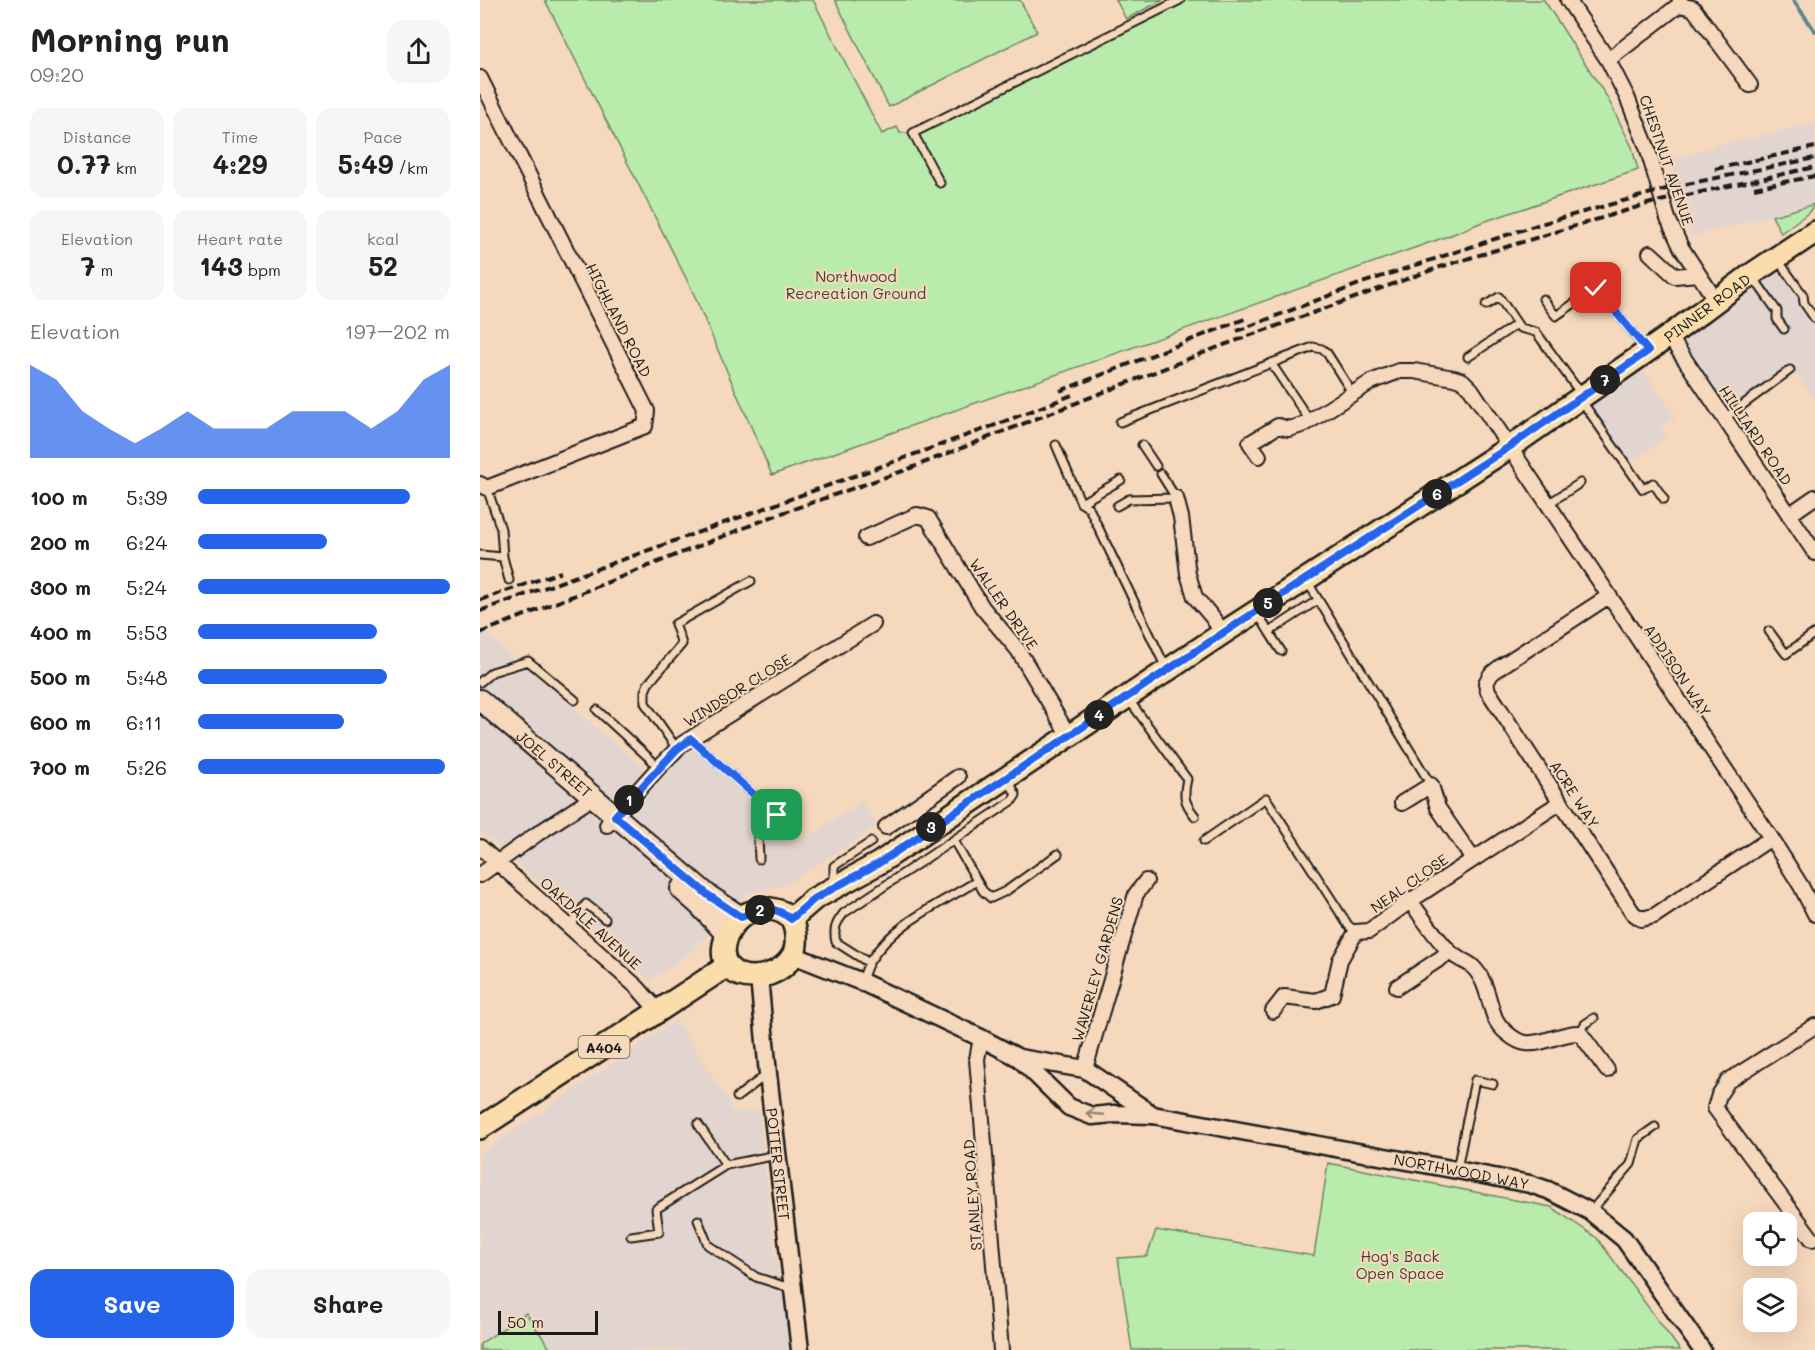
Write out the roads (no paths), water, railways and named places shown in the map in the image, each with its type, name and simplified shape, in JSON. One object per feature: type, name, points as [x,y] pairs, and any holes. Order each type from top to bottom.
[{"type":"main road","name":"PINNER ROAD","points":[[791,919],[814,899],[879,863],[1256,611],[1509,447],[1648,351],[1752,274],[1815,232]]},
{"type":"main road","name":"JOEL STREET","points":[[480,700],[611,820],[726,934]]},
{"type":"main road","name":"JOEL STREET","points":[[480,716],[588,800]]},
{"type":"main road","name":"JOEL STREET","points":[[611,820],[708,895],[741,917]]},
{"type":"main road","points":[[771,909],[781,911],[791,919],[796,942],[793,954],[786,964],[770,974],[759,977],[740,975],[727,966],[723,948],[726,934],[741,917],[758,910],[771,909]]},
{"type":"main road","name":"A404","points":[[480,1128],[727,966]]},
{"type":"street","name":"CHESTNUT AVENUE","points":[[1568,0],[1608,60],[1627,97],[1647,147],[1668,219],[1681,247],[1716,301]]},
{"type":"street","points":[[1608,60],[1679,3],[1693,9],[1750,85]]},
{"type":"street","name":"HIGHLAND ROAD","points":[[480,78],[647,411],[645,426],[484,486]]},
{"type":"street","points":[[1650,253],[1675,276],[1698,274]]},
{"type":"street","name":"HILLIARD ROAD","points":[[1669,336],[1815,553]]},
{"type":"street","name":"ADDISON WAY","points":[[1310,421],[1371,382],[1399,371],[1414,371],[1463,381],[1471,389],[1771,838],[1801,886],[1815,914]]},
{"type":"street","points":[[1259,456],[1250,443],[1278,426],[1289,429],[1310,421]]},
{"type":"street","points":[[1789,515],[1815,497]]},
{"type":"street","points":[[1176,498],[1181,517],[1188,574],[1195,597],[1223,633]]},
{"type":"street","name":"WALLER DRIVE","points":[[866,538],[917,515],[928,518],[982,607],[1018,650],[1069,736]]},
{"type":"street","name":"ACRE WAY","points":[[1609,596],[1500,667],[1491,674],[1486,683],[1488,691],[1633,913],[1641,919],[1654,916],[1771,838]]},
{"type":"street","name":"WINDSOR CLOSE","points":[[611,820],[677,749],[873,624]]},
{"type":"street","points":[[886,827],[958,777]]},
{"type":"street","points":[[1402,803],[1431,785],[1438,808],[1473,859]]},
{"type":"street","points":[[945,787],[966,803]]},
{"type":"street","points":[[480,874],[588,800]]},
{"type":"street","name":"NEAL CLOSE","points":[[1356,933],[1369,931],[1410,901],[1561,802]]},
{"type":"street","name":"OAKDALE AVENUE","points":[[480,847],[638,988],[658,1011]]},
{"type":"street","name":"WAVERLEY GARDENS","points":[[1085,1069],[1136,894],[1146,881]]},
{"type":"street","points":[[1410,901],[1450,952],[1473,967],[1484,984],[1496,1020],[1509,1035],[1527,1044],[1569,1032],[1580,1033],[1607,1070]]},
{"type":"street","points":[[1273,1011],[1284,997],[1316,1001],[1332,995],[1340,960],[1356,933]]},
{"type":"street","points":[[1397,987],[1450,952]]},
{"type":"street","points":[[793,954],[861,982],[1019,1058],[1069,1107],[1092,1116],[1153,1115]]},
{"type":"street","name":"POTTER STREET","points":[[759,977],[800,1350]]},
{"type":"street","points":[[1812,1239],[1715,1108],[1719,1095],[1728,1081],[1815,1026]]},
{"type":"street","name":"STANLEY ROAD","points":[[981,1038],[977,1059],[1001,1350]]},
{"type":"street","points":[[1019,1058],[1085,1069],[1153,1115]]},
{"type":"street","name":"NORTHWOOD WAY","points":[[1153,1115],[1457,1170],[1530,1184],[1548,1190],[1591,1212],[1624,1239],[1702,1350]]},
{"type":"lane","points":[[940,183],[913,134],[1180,0]]},
{"type":"lane","points":[[1776,258],[1803,296],[1804,303],[1815,319]]},
{"type":"lane","points":[[1752,274],[1777,311],[1777,319],[1784,329]]},
{"type":"lane","points":[[1543,299],[1556,316],[1596,288],[1648,351]]},
{"type":"lane","points":[[1486,306],[1499,297],[1520,328],[1536,332],[1643,489],[1653,483],[1664,499]]},
{"type":"lane","points":[[1468,357],[1517,324]]},
{"type":"lane","points":[[1120,422],[1313,347],[1327,353],[1353,394]]},
{"type":"lane","points":[[1271,363],[1310,421]]},
{"type":"lane","points":[[1725,418],[1790,370]]},
{"type":"lane","points":[[1056,445],[1081,503],[1089,508],[1168,670]]},
{"type":"lane","points":[[1142,445],[1156,466]]},
{"type":"lane","points":[[1161,474],[1176,498]]},
{"type":"lane","points":[[1081,503],[1120,480]]},
{"type":"lane","points":[[1548,504],[1580,483]]},
{"type":"lane","points":[[484,486],[501,529],[503,557],[509,580]]},
{"type":"lane","points":[[1117,506],[1129,499],[1176,498]]},
{"type":"lane","points":[[480,555],[503,557]]},
{"type":"lane","points":[[1305,579],[1431,785]]},
{"type":"lane","points":[[677,749],[645,703],[645,691],[648,684],[682,644],[675,624],[751,581]]},
{"type":"lane","points":[[1269,632],[1318,600]]},
{"type":"lane","points":[[1256,611],[1281,651]]},
{"type":"lane","points":[[1769,631],[1786,654],[1815,633]]},
{"type":"lane","points":[[480,682],[492,672],[528,661],[575,699]]},
{"type":"lane","points":[[1127,697],[1187,779],[1184,792],[1186,805],[1195,816]]},
{"type":"lane","points":[[597,710],[659,767]]},
{"type":"lane","points":[[691,739],[777,815],[758,836],[759,859]]},
{"type":"lane","points":[[868,963],[836,942],[835,924],[844,913],[1012,801],[1016,795],[1006,777]]},
{"type":"lane","points":[[1204,841],[1266,798],[1356,933]]},
{"type":"lane","points":[[954,841],[983,891],[991,898],[1006,891],[1058,854]]},
{"type":"lane","points":[[834,888],[834,866],[871,842]]},
{"type":"lane","points":[[861,982],[868,963],[883,943],[908,923],[977,881]]},
{"type":"lane","points":[[570,926],[586,904],[605,919]]},
{"type":"lane","points":[[1580,1033],[1585,1024],[1594,1018]]},
{"type":"lane","points":[[737,1097],[768,1074]]},
{"type":"lane","points":[[1457,1170],[1475,1080],[1493,1084]]},
{"type":"lane","points":[[699,1124],[726,1165]]},
{"type":"lane","points":[[1591,1212],[1631,1164],[1638,1139],[1655,1127]]},
{"type":"lane","points":[[631,1236],[659,1232],[656,1209],[726,1165],[777,1155]]},
{"type":"lane","points":[[698,1220],[708,1245],[756,1277],[792,1289]]},
{"type":"waterway","points":[[1793,0],[1815,31]]},
{"type":"railway","points":[[1715,169],[1815,147]]},
{"type":"railway","points":[[1237,331],[1362,283],[1540,224],[1677,186],[1815,158]]},
{"type":"railway","points":[[480,633],[779,514],[903,471],[1221,346],[1440,267],[1651,203],[1815,167]]},
{"type":"railway","points":[[1754,188],[1815,176]]},
{"type":"railway","points":[[1060,391],[1247,318]]},
{"type":"railway","points":[[480,611],[990,427],[1075,394]]},
{"type":"railway","points":[[480,600],[561,572]]},
{"type":"park label","name":"Northwood Recreation Ground","points":[[856,284]]},
{"type":"park label","name":"Hog's Back Open Space","points":[[1400,1264]]}]
